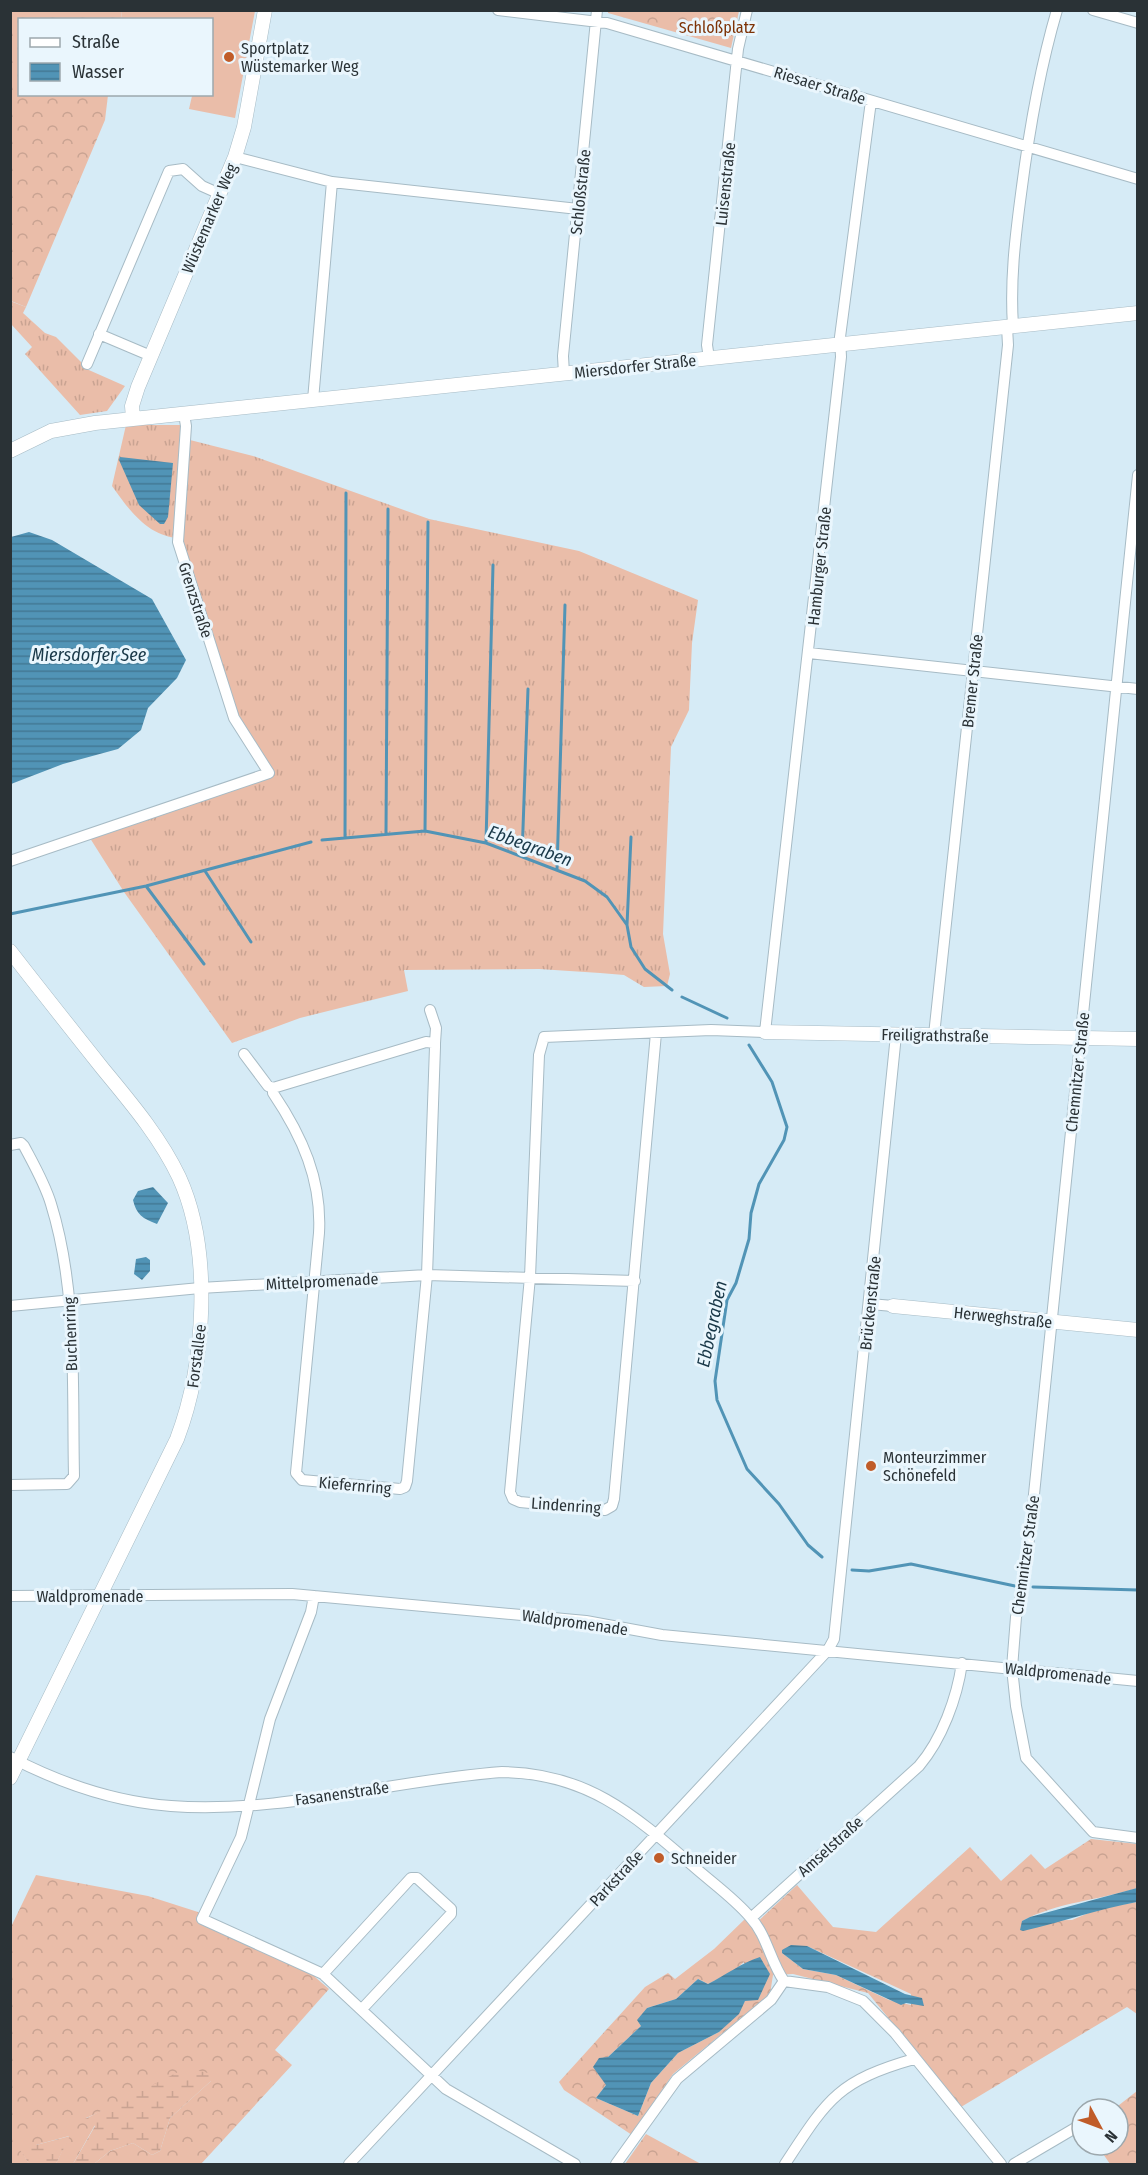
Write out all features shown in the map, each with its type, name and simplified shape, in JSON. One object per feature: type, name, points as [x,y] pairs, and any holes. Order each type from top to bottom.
[{"type":"street","name":"Wüstemarker Weg","points":[[133,419],[133,399],[235,157],[244,127],[265,10]]},
{"type":"street","name":"Riesaer Straße","points":[[498,10],[597,16],[738,61],[1137,179]]},
{"type":"street","name":"Luisenstraße","points":[[709,358],[707,345],[738,49],[747,10]]},
{"type":"street","name":"Bremer Straße","points":[[934,1035],[1010,326],[1010,286],[1026,147],[1040,73],[1057,10]]},
{"type":"street","points":[[1093,10],[1137,23]]},
{"type":"street","name":"Schloßstraße","points":[[564,374],[563,356],[597,16]]},
{"type":"street","name":"Hamburger Straße","points":[[765,1032],[809,653],[841,344],[871,101]]},
{"type":"street","points":[[235,157],[332,182],[578,209]]},
{"type":"street","points":[[87,364],[169,171],[183,169],[202,186],[220,194]]},
{"type":"street","points":[[314,400],[332,182]]},
{"type":"street","name":"Miersdorfer Straße","points":[[10,451],[35,437],[59,429],[133,419],[1137,313]]},
{"type":"street","points":[[99,334],[151,356]]},
{"type":"street","name":"Grenzstraße","points":[[10,861],[269,773],[234,718],[178,542],[186,426],[184,414]]},
{"type":"street","name":"Chemnitzer Straße","points":[[1137,476],[1052,1322],[1024,1582],[1016,1617],[1012,1668],[1023,1749],[1030,1765],[1093,1832],[1137,1838]]},
{"type":"street","points":[[809,653],[1137,689]]},
{"type":"street","name":"Forstallee","points":[[10,951],[145,1121],[165,1150],[180,1178],[190,1210],[200,1288],[198,1353],[184,1421],[102,1594],[15,1759],[10,1778]]},
{"type":"street","name":"Kiefernring","points":[[244,1054],[268,1086],[273,1088],[273,1093],[299,1133],[315,1178],[320,1224],[296,1473],[302,1480],[400,1489],[405,1487],[407,1481],[427,1275],[436,1028],[430,1010]]},
{"type":"street","name":"Freiligrathstraße","points":[[733,1031],[1137,1039]]},
{"type":"street","name":"Lindenring","points":[[657,1032],[612,1506],[605,1510],[520,1502],[513,1499],[510,1492],[530,1277],[540,1046],[544,1037],[553,1035],[657,1032],[733,1031]]},
{"type":"street","name":"Brückenstraße","points":[[841,1571],[896,1035]]},
{"type":"street","points":[[273,1088],[371,1057],[426,1042],[435,1043]]},
{"type":"street","name":"Buchenring","points":[[10,1145],[21,1143],[24,1146],[45,1186],[62,1243],[70,1300],[73,1480],[67,1484],[10,1485]]},
{"type":"street","name":"Mittelpromenade","points":[[10,1306],[200,1288],[427,1275],[635,1281]]},
{"type":"street","name":"Herweghstraße","points":[[870,1304],[1137,1330]]},
{"type":"street","name":"Parkstraße","points":[[349,2164],[828,1650],[834,1639],[841,1571]]},
{"type":"street","name":"Waldpromenade","points":[[10,1596],[102,1594],[314,1596],[586,1621],[660,1634],[1137,1681]]},
{"type":"street","points":[[314,1596],[311,1612],[270,1719],[249,1805],[232,1860],[202,1918],[322,1974],[446,2089],[575,2164]]},
{"type":"street","name":"Amselstraße","points":[[751,1917],[919,1766],[931,1752],[940,1734],[963,1664]]},
{"type":"street","name":"Fasanenstraße","points":[[15,1759],[75,1785],[129,1800],[173,1806],[249,1805],[489,1773],[519,1772],[550,1777],[590,1790],[625,1809],[656,1835]]},
{"type":"street","points":[[656,1835],[751,1917],[762,1936],[774,1968],[784,1981],[828,1987],[863,2001],[888,2025],[1001,2164]]},
{"type":"street","points":[[322,1974],[411,1878],[417,1878],[451,1909],[452,1914],[362,2009]]},
{"type":"street","points":[[616,2164],[676,2079],[771,2000],[784,1981]]},
{"type":"street","points":[[785,2164],[816,2117],[832,2098],[875,2070],[914,2059]]},
{"type":"street","points":[[1014,2164],[1070,2131]]},
{"type":"green space","name":"Schloßplatz","points":[[739,10],[731,48],[608,13],[608,11]]},
{"type":"green space","points":[[10,11],[122,11],[121,18],[18,18],[18,96],[108,96],[105,120],[26,307],[11,301]]},
{"type":"green space","name":"Sportplatz Wüstemarker Weg","points":[[122,11],[255,11],[235,118],[189,109],[192,96],[213,96],[213,18],[121,18]]},
{"type":"green space","points":[[10,301],[26,307],[23,313],[45,333],[56,337],[82,363],[82,367],[125,386],[107,411],[80,415],[25,354],[32,347],[11,324]]},
{"type":"green space","points":[[126,425],[180,425],[190,440],[253,456],[429,519],[579,551],[698,600],[692,643],[689,710],[671,747],[663,934],[670,974],[667,986],[644,987],[624,975],[539,969],[404,970],[408,991],[300,1018],[232,1043],[124,892],[88,835],[273,777],[270,768],[236,717],[181,538],[170,537],[150,528],[133,513],[112,486]]},
{"type":"green space","points":[[1091,1839],[1137,1844],[1137,1888],[1064,1905],[1022,1921],[1072,1920],[1098,1909],[1137,1902],[1137,2014],[1127,2007],[961,2107],[868,1993],[793,1974],[773,1975],[770,1994],[673,2074],[632,2135],[564,2090],[559,2082],[645,1987],[668,1973],[675,1979],[714,1949],[745,1919],[753,1926],[797,1885],[833,1927],[876,1932],[970,1847],[1001,1881],[1031,1854],[1045,1869]],"holes":[[[807,1946],[911,1994],[911,2005],[889,2000],[836,1975],[803,1969],[782,1953]],[[744,1962],[745,2001],[719,2032],[678,2053],[651,2083],[638,2116],[596,2098],[606,2085],[608,2057],[641,2026],[647,2008],[676,1999],[698,1979],[708,1984],[733,1972]]]},
{"type":"green space","points":[[36,1875],[148,1896],[198,1912],[322,1969],[315,1977],[329,1989],[275,2050],[292,2065],[201,2164],[94,2164],[110,2151],[133,2143],[152,2155],[160,2151],[170,2118],[211,2081],[107,2109],[86,2118],[95,2125],[73,2164],[56,2164],[69,2136],[36,2145],[18,2145],[29,2164],[11,2164],[10,1929]]},
{"type":"green space","points":[[186,2068],[208,2073],[211,2081],[170,2118],[160,2151],[152,2155],[133,2143],[110,2151],[94,2164],[73,2164],[95,2126],[85,2119]]},
{"type":"green space","points":[[1137,2091],[1137,2164],[1110,2164],[1105,2157],[1130,2157],[1129,2097]]},
{"type":"green space","points":[[646,2134],[701,2164],[625,2164]]},
{"type":"green space","points":[[70,2136],[56,2164],[29,2164],[17,2145],[36,2145]]},
{"type":"water","points":[[120,457],[173,463],[168,517],[164,524],[160,524],[139,505],[119,460]]},
{"type":"water","name":"Miersdorfer See","points":[[29,532],[52,540],[152,599],[186,660],[177,678],[148,708],[141,730],[118,749],[63,764],[11,784],[11,537]]},
{"type":"water","points":[[153,1187],[168,1203],[157,1224],[141,1215],[133,1200],[138,1191]]},
{"type":"water","points":[[146,1257],[150,1260],[150,1271],[142,1280],[134,1274],[136,1259]]},
{"type":"water","points":[[1137,1888],[1137,1902],[1020,1930],[1022,1921],[1030,1917]]},
{"type":"water","points":[[791,1945],[807,1946],[905,1994],[922,1998],[924,2006],[906,2003],[901,2005],[836,1975],[803,1969],[782,1953],[782,1950]]},
{"type":"water","points":[[760,1957],[770,1974],[758,2000],[745,2001],[739,2014],[719,2032],[678,2053],[651,2083],[638,2116],[596,2098],[606,2085],[593,2067],[599,2058],[608,2057],[641,2026],[637,2020],[647,2008],[676,1999],[698,1979],[708,1984]]},
{"type":"waterway","points":[[345,838],[346,493]]},
{"type":"waterway","points":[[386,834],[388,509]]},
{"type":"waterway","points":[[425,831],[428,522]]},
{"type":"waterway","points":[[486,843],[493,565]]},
{"type":"waterway","points":[[557,870],[565,605]]},
{"type":"waterway","points":[[522,856],[528,689]]},
{"type":"waterway","name":"Ebbegraben","points":[[322,840],[425,831],[486,843],[585,881],[607,897],[627,925],[631,947],[645,969],[672,990]]},
{"type":"waterway","points":[[627,925],[631,837]]},
{"type":"waterway","name":"Ebbegraben","points":[[10,914],[146,886],[311,842]]},
{"type":"waterway","points":[[205,871],[251,942]]},
{"type":"waterway","points":[[146,886],[204,964]]},
{"type":"waterway","name":"Ebbegraben","points":[[682,997],[727,1018]]},
{"type":"waterway","name":"Ebbegraben","points":[[749,1045],[772,1082],[787,1127],[784,1140],[759,1184],[751,1213],[749,1239],[736,1283],[727,1300],[715,1381],[717,1400],[747,1469],[779,1504],[808,1545],[822,1557]]},
{"type":"waterway","name":"Ebbegraben","points":[[852,1570],[869,1571],[911,1564],[1015,1586]]},
{"type":"waterway","name":"Ebbegraben","points":[[1033,1587],[1138,1590]]},
{"type":"place","name":"Sportplatz Wüstemarker Weg","points":[[229,57]]},
{"type":"place","name":"Monteurzimmer Schönefeld","points":[[871,1466]]},
{"type":"place","name":"Schneider","points":[[659,1858]]}]
